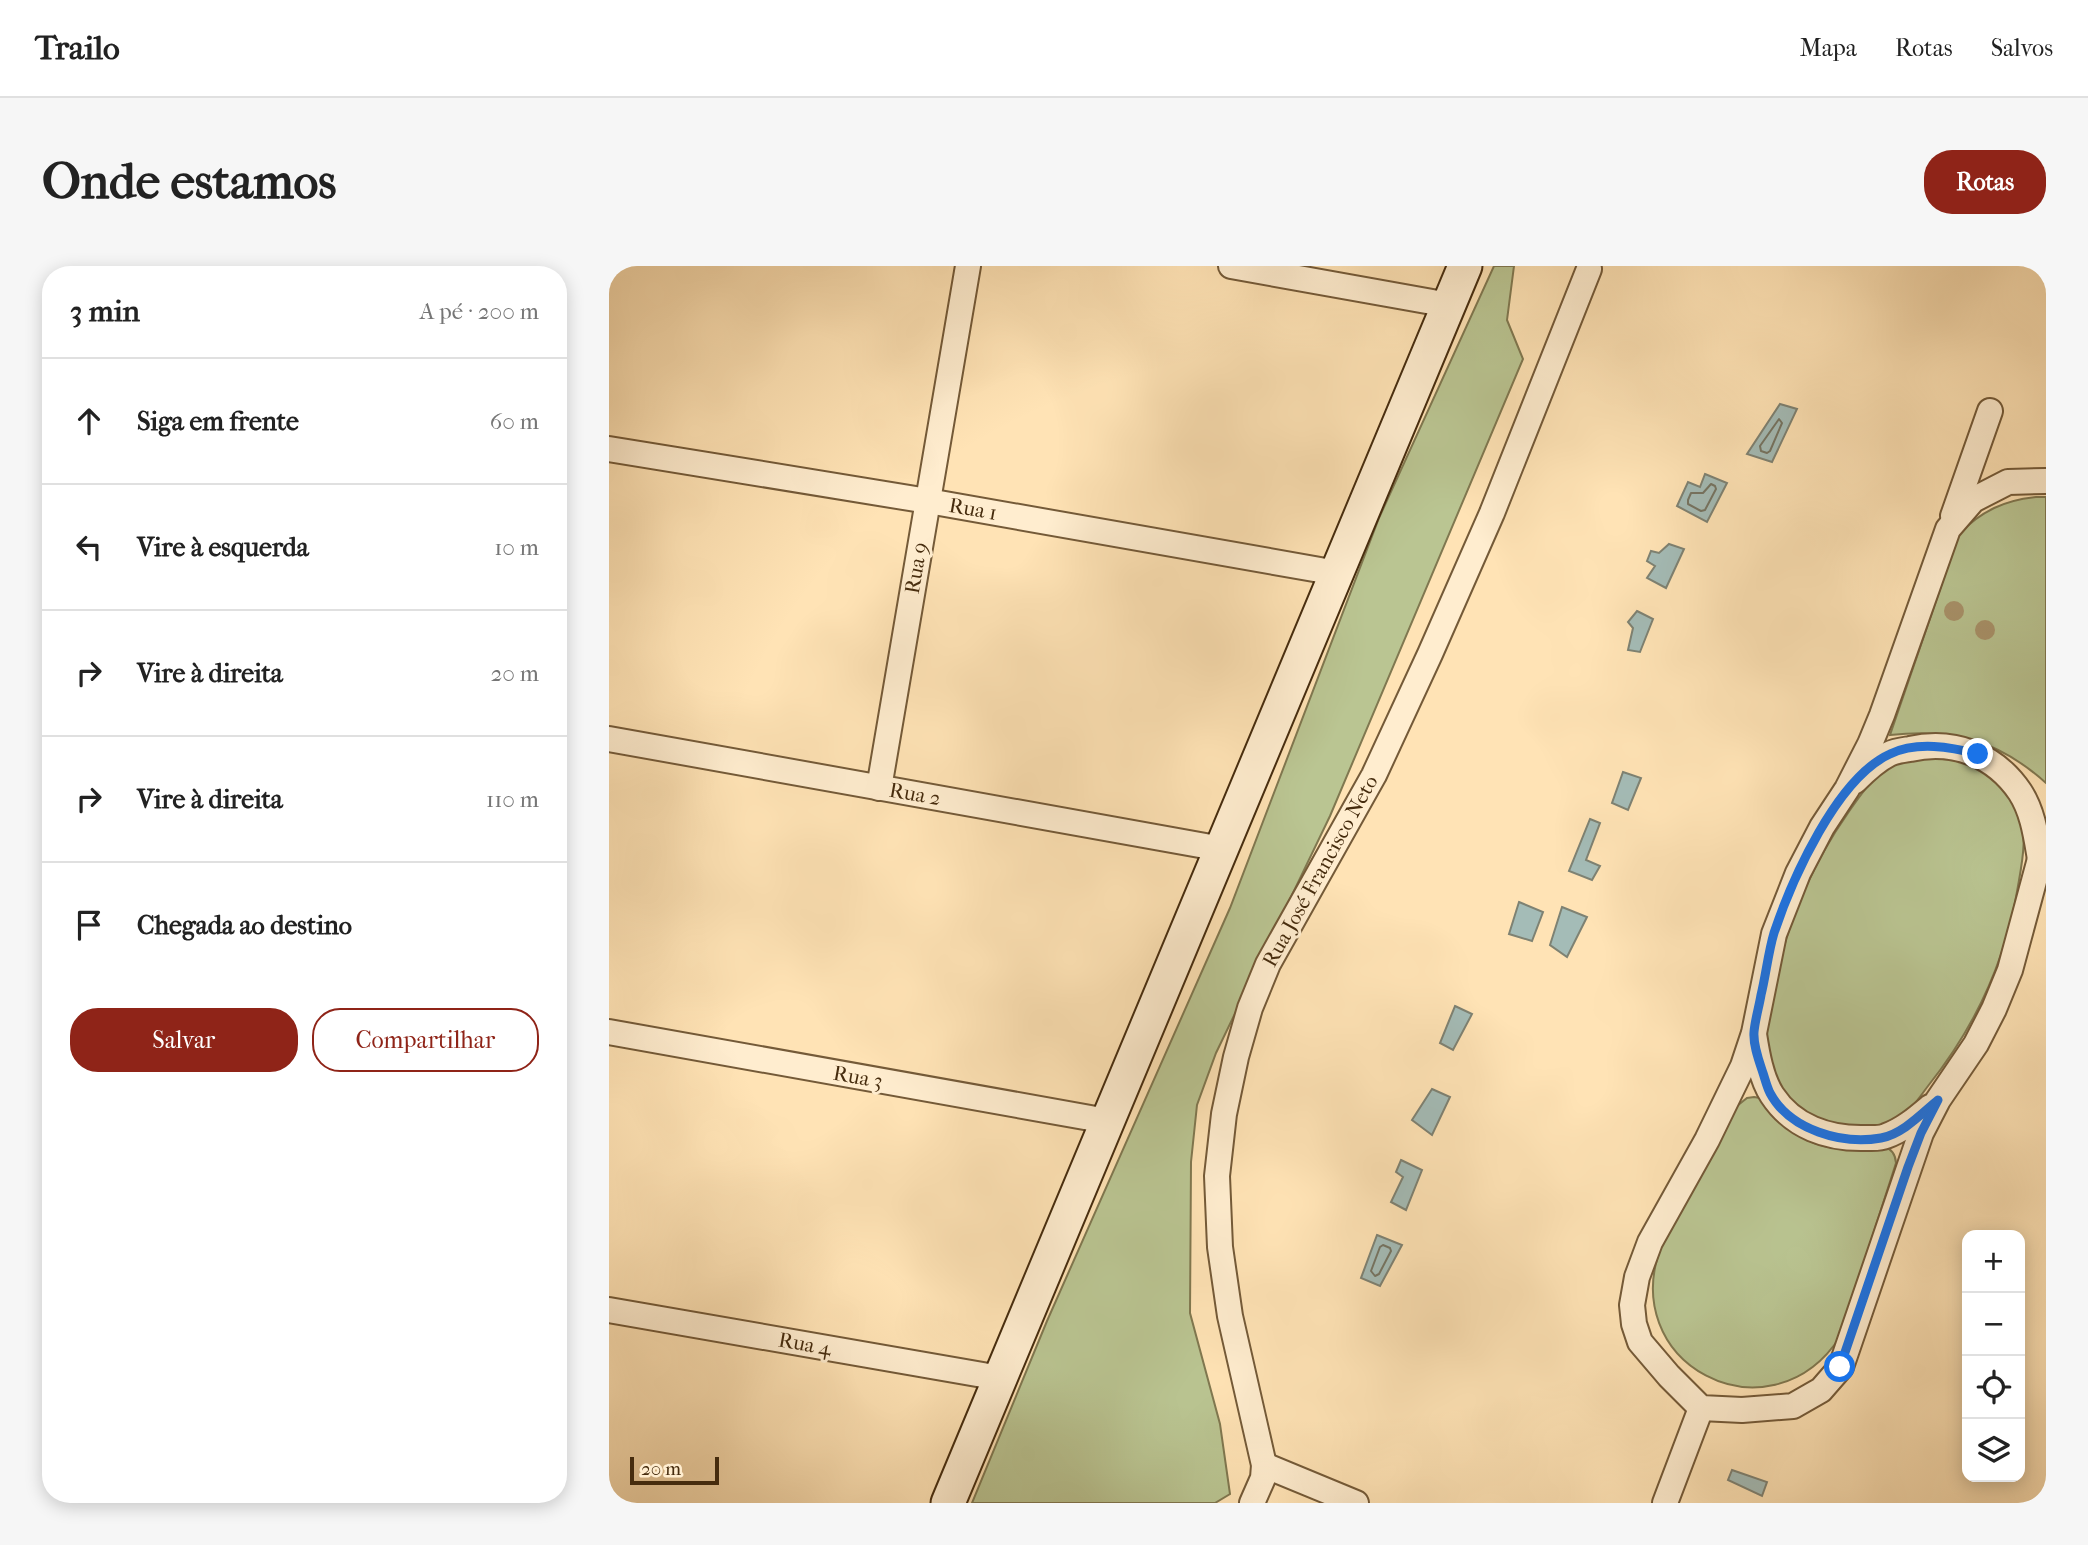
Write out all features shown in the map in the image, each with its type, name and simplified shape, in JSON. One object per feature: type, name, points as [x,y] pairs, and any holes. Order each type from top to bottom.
[{"type":"street","name":"Rua 9","points":[[879,788],[968,266]]},
{"type":"street","points":[[1231,266],[1449,305]]},
{"type":"street","points":[[948,1503],[1465,266]]},
{"type":"street","name":"Rua José Francisco Neto","points":[[1252,1503],[1263,1478],[1263,1465],[1232,1328],[1220,1247],[1217,1177],[1224,1114],[1236,1057],[1250,1009],[1268,964],[1374,775],[1435,641],[1492,513],[1588,269]]},
{"type":"street","points":[[1847,789],[1867,769],[1890,753],[1922,746],[1949,747],[1978,754],[2003,772],[2020,793],[2034,822],[2043,850],[2018,943],[1998,1000],[1976,1044],[1938,1100],[1921,1133],[1840,1367],[1821,1390],[1793,1406],[1742,1410],[1701,1408],[1640,1342],[1632,1305],[1637,1277],[1650,1242],[1707,1140],[1743,1066],[1754,1033],[1774,934],[1798,873],[1822,827],[1847,789],[1882,715],[1990,411]]},
{"type":"street","name":"Rua 1","points":[[609,449],[928,500],[1337,573]]},
{"type":"street","points":[[1948,529],[1973,499],[2008,482],[2046,481]]},
{"type":"street","name":"Rua 2","points":[[609,739],[1221,849]]},
{"type":"street","name":"Rua 3","points":[[609,1032],[1107,1121]]},
{"type":"street","points":[[1754,1033],[1759,1061],[1771,1094],[1789,1115],[1816,1132],[1851,1139],[1883,1138],[1912,1122],[1938,1100]]},
{"type":"street","name":"Rua 4","points":[[609,1310],[1000,1378]]},
{"type":"street","points":[[1665,1503],[1701,1408]]},
{"type":"street","points":[[1263,1465],[1356,1503]]},
{"type":"green space","points":[[1494,266],[1514,266],[1507,320],[1523,359],[1330,816],[1216,1053],[1197,1105],[1191,1162],[1190,1313],[1220,1424],[1230,1494],[1215,1503],[972,1503],[1047,1321],[1230,908],[1379,518]]},
{"type":"green space","points":[[2046,497],[2046,783],[2010,756],[1974,740],[1934,733],[1890,735],[1959,534],[1994,508]]},
{"type":"green space","points":[[1947,755],[1990,773],[2017,808],[2023,827],[2023,856],[2006,940],[1987,992],[1961,1040],[1911,1108],[1885,1124],[1865,1128],[1825,1122],[1791,1100],[1770,1065],[1767,1034],[1782,951],[1809,880],[1862,793],[1878,775],[1894,765],[1919,758]]},
{"type":"green space","points":[[1747,1098],[1760,1098],[1791,1129],[1814,1143],[1842,1149],[1884,1147],[1894,1155],[1896,1163],[1840,1337],[1810,1369],[1775,1385],[1739,1386],[1706,1375],[1678,1354],[1659,1323],[1653,1285],[1663,1242],[1737,1106]]},
{"type":"water","points":[[1780,404],[1797,409],[1772,462],[1747,454]]},
{"type":"water","points":[[1705,474],[1727,483],[1707,522],[1677,506],[1688,482],[1700,487]]},
{"type":"water","points":[[1669,544],[1684,549],[1666,588],[1647,578],[1655,566],[1647,561],[1651,551],[1659,553]]},
{"type":"water","points":[[1637,611],[1653,619],[1640,652],[1628,650],[1633,628],[1628,622]]},
{"type":"water","points":[[1623,772],[1641,778],[1628,810],[1612,803]]},
{"type":"water","points":[[1590,819],[1600,823],[1586,860],[1600,866],[1592,880],[1569,871]]},
{"type":"water","points":[[1519,902],[1543,912],[1532,941],[1509,934]]},
{"type":"water","points":[[1562,907],[1587,917],[1567,957],[1550,945]]},
{"type":"water","points":[[1455,1006],[1472,1014],[1453,1050],[1440,1043]]},
{"type":"water","points":[[1432,1089],[1450,1097],[1432,1135],[1412,1120]]},
{"type":"water","points":[[1401,1160],[1422,1170],[1406,1210],[1391,1202],[1403,1177],[1396,1172]]},
{"type":"water","points":[[1377,1235],[1402,1245],[1380,1286],[1361,1278]]},
{"type":"water","points":[[1732,1470],[1767,1482],[1762,1496],[1728,1480]]},
{"type":"route","points":[[1840,1367],[1908,1167],[1938,1100],[1912,1122],[1883,1138],[1851,1139],[1816,1132],[1789,1115],[1771,1094],[1759,1061],[1754,1033],[1774,934],[1798,873],[1822,827],[1847,789],[1867,769],[1890,753],[1922,746],[1949,747],[1978,754]]}]
